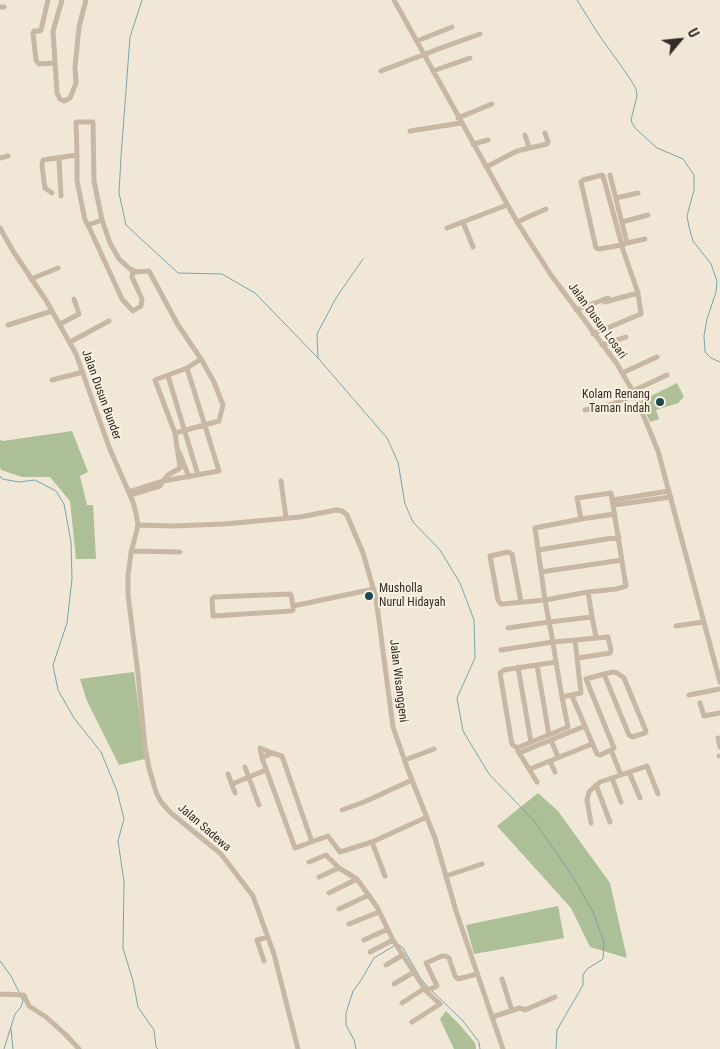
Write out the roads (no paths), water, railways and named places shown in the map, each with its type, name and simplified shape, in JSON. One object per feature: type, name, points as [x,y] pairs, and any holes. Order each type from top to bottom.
[{"type":"street","points":[[48,0],[41,30],[34,30],[33,33],[36,60],[39,64],[55,63]]},
{"type":"street","points":[[62,0],[53,31],[57,94],[64,101],[68,100],[76,83],[75,67],[79,26],[86,0]]},
{"type":"street","name":"Jalan Dusun Losari","points":[[394,0],[517,222],[551,276],[622,373],[634,393],[658,451],[720,682]]},
{"type":"street","points":[[417,41],[452,27]]},
{"type":"street","points":[[381,72],[480,34]]},
{"type":"street","points":[[433,71],[470,58]]},
{"type":"street","points":[[410,132],[460,120],[492,104]]},
{"type":"street","points":[[133,270],[132,277],[142,299],[141,306],[133,311],[122,299],[85,220],[77,182],[76,122],[93,122],[94,181],[102,220],[110,243],[119,259],[133,270],[149,271],[178,326],[201,359],[214,382],[223,405],[219,421],[175,433]]},
{"type":"street","points":[[486,166],[517,151],[548,143],[545,133]]},
{"type":"street","points":[[525,135],[529,148]]},
{"type":"street","points":[[473,144],[488,140]]},
{"type":"street","points":[[52,193],[45,188],[43,160],[78,155]]},
{"type":"street","points":[[0,158],[8,156]]},
{"type":"street","points":[[59,158],[61,196]]},
{"type":"street","points":[[593,334],[641,314],[638,293],[624,244],[603,175],[581,182],[596,248],[600,250],[624,244],[645,240]]},
{"type":"street","points":[[610,175],[622,222],[624,244]]},
{"type":"street","points":[[616,198],[638,193]]},
{"type":"street","points":[[447,228],[507,204]]},
{"type":"street","points":[[517,222],[546,209]]},
{"type":"street","points":[[622,222],[648,215]]},
{"type":"street","points":[[88,225],[102,220]]},
{"type":"street","points":[[463,222],[473,247]]},
{"type":"street","name":"Jalan Dusun Bunder","points":[[0,228],[70,342],[82,372],[86,377],[110,447],[130,494],[138,525]]},
{"type":"street","points":[[31,279],[58,268]]},
{"type":"street","points":[[605,302],[638,293]]},
{"type":"street","points":[[576,310],[617,295]]},
{"type":"street","points":[[60,324],[79,314],[74,299]]},
{"type":"street","points":[[8,325],[52,311]]},
{"type":"street","points":[[70,342],[109,321]]},
{"type":"street","points":[[602,345],[626,336]]},
{"type":"street","points":[[622,373],[658,357]]},
{"type":"street","points":[[180,468],[175,433],[155,380],[187,368],[201,359]]},
{"type":"street","points":[[164,481],[219,470],[187,368]]},
{"type":"street","points":[[52,380],[82,372]]},
{"type":"street","points":[[585,410],[619,402],[667,375]]},
{"type":"street","points":[[168,376],[198,475]]},
{"type":"street","points":[[176,447],[189,476]]},
{"type":"street","points":[[130,494],[160,486],[168,475],[180,468],[184,462]]},
{"type":"street","points":[[281,481],[286,518]]},
{"type":"street","points":[[521,602],[512,554],[508,552],[490,556],[500,603],[502,604],[545,600],[625,587],[619,537],[610,492],[577,498],[581,519]]},
{"type":"street","points":[[613,502],[670,494]]},
{"type":"street","name":"Jalan Wisanggeni","points":[[138,525],[224,524],[311,515],[336,510],[344,512],[363,553],[374,589],[380,617],[393,728],[427,817],[503,1049]]},
{"type":"street","points":[[518,751],[568,727],[545,600],[535,528],[615,514]]},
{"type":"street","name":"Jalan Sadewa","points":[[138,525],[131,551],[128,595],[145,747],[156,792],[161,802],[171,813],[211,845],[229,864],[252,896],[268,937],[285,994],[298,1049]]},
{"type":"street","points":[[538,550],[619,537]]},
{"type":"street","points":[[131,551],[180,552]]},
{"type":"street","points":[[541,572],[622,560]]},
{"type":"street","points":[[293,606],[374,589]]},
{"type":"street","points":[[588,592],[596,637]]},
{"type":"street","points":[[290,594],[292,595],[293,606],[291,611],[213,616],[212,599],[214,597],[290,594]]},
{"type":"street","points":[[508,628],[592,617]]},
{"type":"street","points":[[676,626],[703,622]]},
{"type":"street","points":[[501,650],[608,636],[610,652],[578,658]]},
{"type":"street","points":[[572,696],[599,756],[614,748],[583,680],[575,640]]},
{"type":"street","points":[[537,782],[512,742],[500,674],[504,670],[556,662]]},
{"type":"street","points":[[537,665],[550,737],[558,757]]},
{"type":"street","points":[[518,668],[531,742]]},
{"type":"street","points":[[583,680],[604,674],[617,672],[624,678],[646,731],[645,733],[632,737],[629,736],[604,674]]},
{"type":"street","points":[[581,693],[583,680]]},
{"type":"street","points":[[562,697],[572,696],[589,690]]},
{"type":"street","points":[[689,696],[720,690]]},
{"type":"street","points":[[700,703],[704,716],[720,713]]},
{"type":"street","points":[[518,751],[531,742],[585,726]]},
{"type":"street","points":[[718,738],[720,747]]},
{"type":"street","points":[[530,769],[592,744]]},
{"type":"street","points":[[312,842],[282,756],[260,748],[266,770],[295,848],[312,842],[328,836],[340,852],[372,842],[427,817]]},
{"type":"street","points":[[404,760],[434,749]]},
{"type":"street","points":[[611,750],[621,775]]},
{"type":"street","points":[[262,758],[272,752]]},
{"type":"street","points":[[550,760],[555,772]]},
{"type":"street","points":[[591,823],[587,800],[589,792],[596,785],[612,778],[647,766],[658,794]]},
{"type":"street","points":[[244,767],[259,805]]},
{"type":"street","points":[[232,784],[266,770]]},
{"type":"street","points":[[629,772],[640,798]]},
{"type":"street","points":[[228,774],[235,793]]},
{"type":"street","points":[[612,778],[621,802]]},
{"type":"street","points":[[342,810],[412,780]]},
{"type":"street","points":[[596,785],[610,822]]},
{"type":"street","points":[[372,842],[385,876]]},
{"type":"street","points":[[309,862],[326,854],[339,868],[357,879],[379,912],[394,942],[426,990],[440,1004],[412,1022]]},
{"type":"street","points":[[446,876],[482,864]]},
{"type":"street","points":[[319,876],[339,868]]},
{"type":"street","points":[[329,893],[357,879]]},
{"type":"street","points":[[339,909],[369,895]]},
{"type":"street","points":[[349,924],[379,912]]},
{"type":"street","points":[[364,940],[388,929]]},
{"type":"street","points":[[264,961],[257,940],[268,937]]},
{"type":"street","points":[[370,952],[394,942]]},
{"type":"street","points":[[386,965],[402,952]]},
{"type":"street","points":[[402,1003],[437,986],[426,963],[442,956],[449,958],[455,976],[458,979],[477,974]]},
{"type":"street","points":[[394,984],[414,972]]},
{"type":"street","points":[[502,979],[512,1011]]},
{"type":"street","points":[[0,994],[19,994],[25,996],[29,1006],[46,1017],[79,1049]]},
{"type":"street","points":[[492,1017],[520,1008],[525,1010],[555,997]]},
{"type":"waterway","points":[[142,0],[130,37],[121,157],[119,193],[126,225],[178,273],[222,274],[255,293],[318,358]]},
{"type":"waterway","points":[[577,0],[636,89],[637,96],[631,120],[636,129],[657,148],[683,159],[694,175],[694,190],[687,216],[689,227],[693,241],[711,264],[717,281],[716,292],[707,319],[704,336],[705,352],[711,358],[720,362]]},
{"type":"waterway","points":[[363,259],[336,298],[317,334],[318,358],[387,438],[398,462],[405,504],[413,522],[440,550],[460,583],[474,620],[475,658],[457,698],[463,731],[489,774],[535,822],[573,877],[593,912],[604,942],[603,959],[587,969],[583,975],[583,985],[557,1030],[556,1049]]},
{"type":"waterway","points":[[0,476],[2,479],[19,482],[35,480],[56,491],[64,504],[71,542],[72,579],[67,623],[53,665],[58,690],[74,718],[101,752],[117,791],[124,819],[118,841],[124,882],[123,948],[133,981],[138,1007],[154,1030],[156,1047],[158,1049]]},
{"type":"waterway","points":[[398,944],[403,948],[421,979],[428,987]]},
{"type":"waterway","points":[[356,1049],[354,1040],[346,1025],[346,1013],[353,991],[374,958],[394,946]]},
{"type":"waterway","points":[[0,961],[11,976],[19,992]]},
{"type":"waterway","points":[[431,990],[463,1021],[479,1042],[480,1049]]},
{"type":"waterway","points":[[4,1049],[15,1014],[23,1001],[21,996]]},
{"type":"waterway","points":[[11,1029],[13,1049]]},
{"type":"place","name":"Kolam Renang Taman Indah","points":[[660,402]]},
{"type":"place","name":"Musholla Nurul Hidayah","points":[[369,596]]}]
